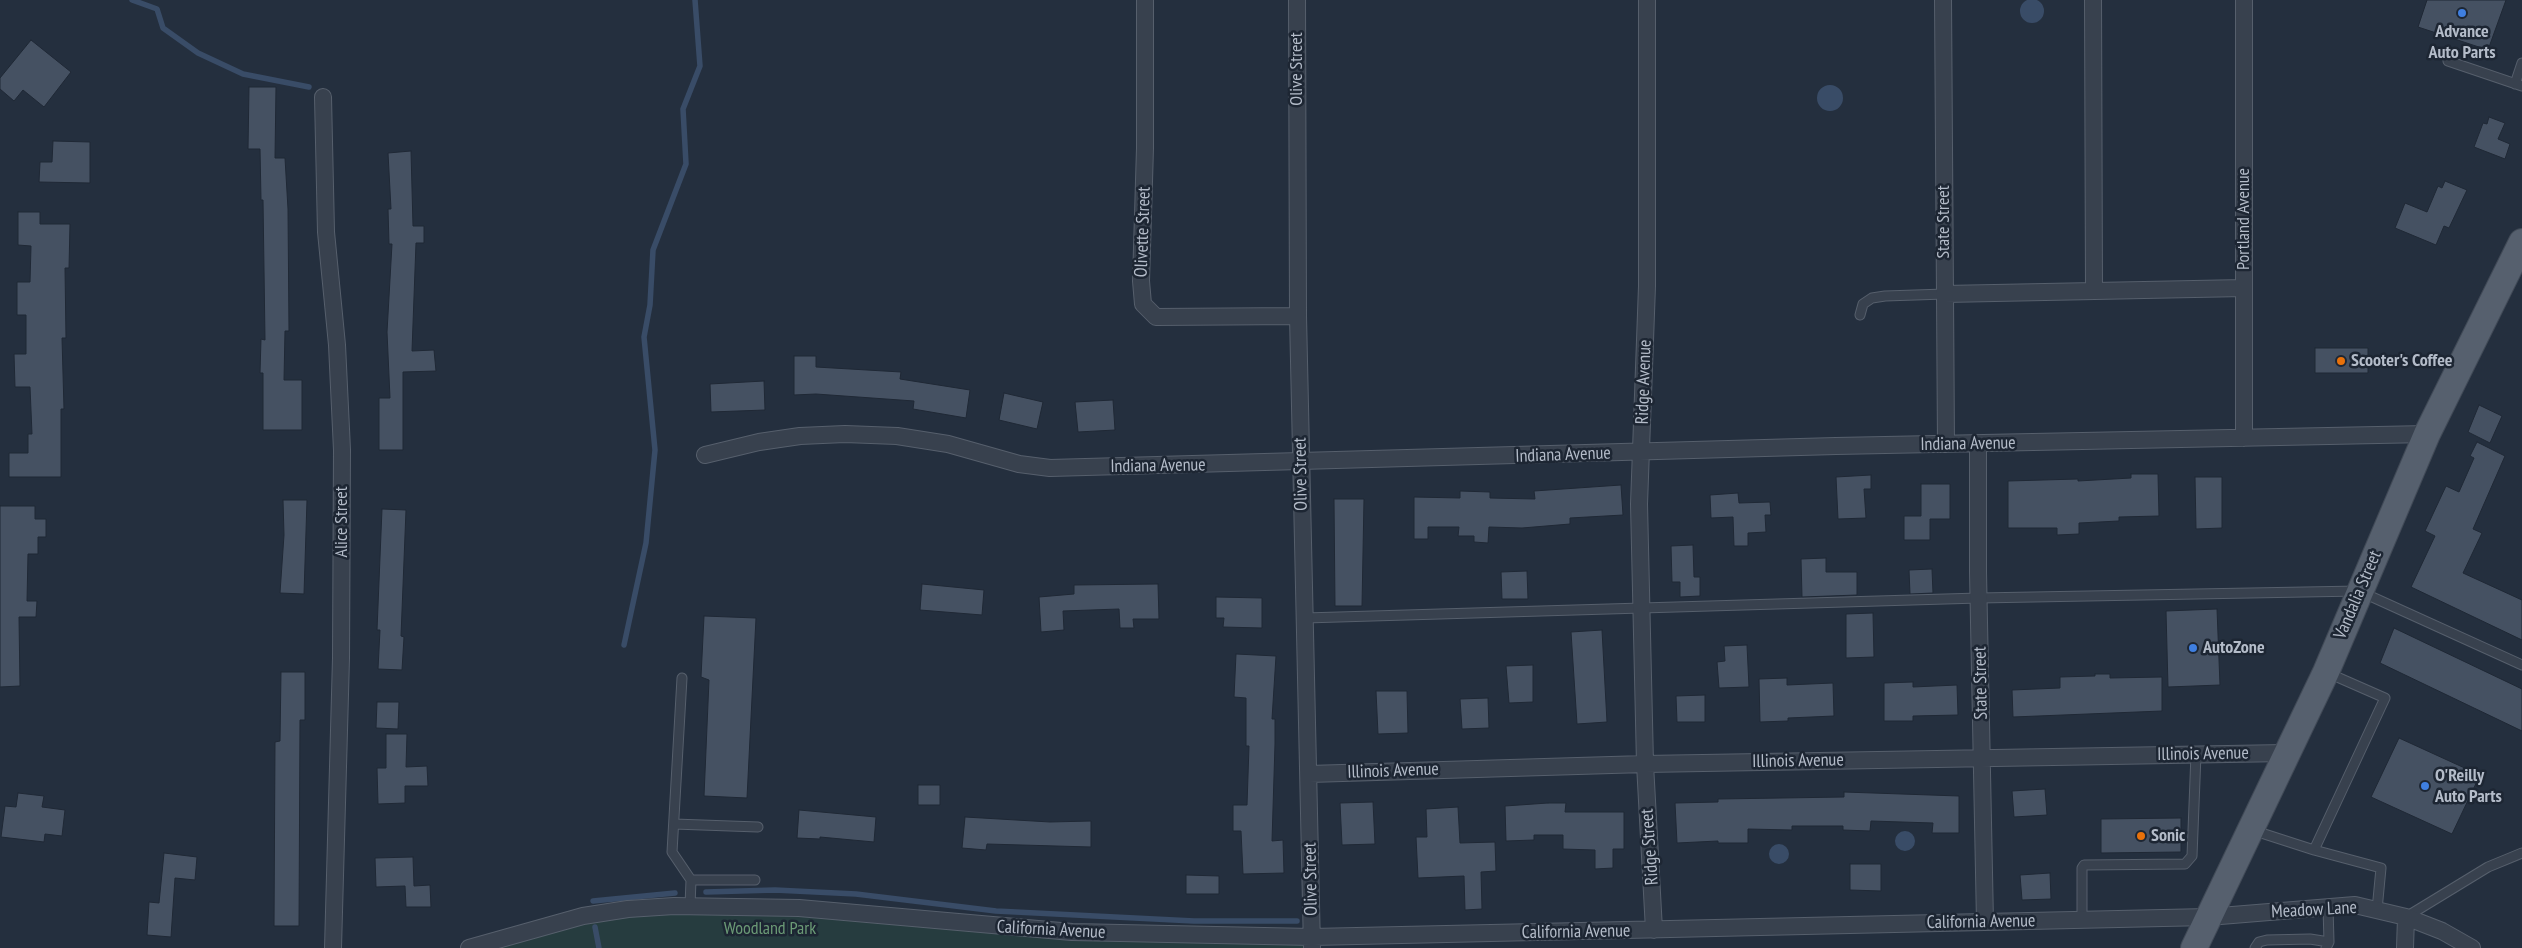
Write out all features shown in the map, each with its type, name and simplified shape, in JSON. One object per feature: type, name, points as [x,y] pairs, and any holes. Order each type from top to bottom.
[{"type":"main road","name":"Vandalia Street","points":[[2194,948],[2326,672],[2427,434],[2522,242]]},
{"type":"street","name":"Olivette Street","points":[[1145,0],[1145,148],[1141,282],[1143,304],[1156,317],[1298,316]]},
{"type":"street","name":"Olive Street","points":[[1297,0],[1298,316],[1312,943]]},
{"type":"street","name":"Ridge Avenue","points":[[1645,764],[1639,504],[1647,286],[1647,0]]},
{"type":"street","name":"State Street","points":[[1943,0],[1946,444]]},
{"type":"street","points":[[2093,0],[2094,291]]},
{"type":"street","name":"Portland Avenue","points":[[2244,0],[2244,438]]},
{"type":"street","name":"Alice Street","points":[[323,98],[326,232],[337,345],[342,450],[341,658],[333,948]]},
{"type":"street","points":[[1945,294],[2244,288]]},
{"type":"street","name":"Indiana Avenue","points":[[705,455],[759,442],[800,436],[845,434],[897,436],[948,444],[1019,464],[1050,468],[1946,444],[2427,434]]},
{"type":"street","name":"State Street","points":[[1978,444],[1985,922]]},
{"type":"street","name":"Illinois Avenue","points":[[1309,774],[1645,764],[2286,753]]},
{"type":"street","name":"Ridge Street","points":[[1645,764],[1654,930]]},
{"type":"street","name":"Meadow Lane","points":[[2208,917],[2355,905],[2406,917],[2442,931],[2472,948]]},
{"type":"street","name":"California Avenue","points":[[469,948],[583,916],[628,909],[690,906],[845,911],[990,926],[1072,932],[1312,943],[1654,930],[2208,917]]},
{"type":"street","points":[[2405,948],[2406,917]]},
{"type":"lane","points":[[2448,61],[2519,85],[2522,63]]},
{"type":"lane","points":[[1860,315],[1863,304],[1872,298],[1945,294]]},
{"type":"lane","points":[[1305,618],[1979,598],[2359,591],[2522,665]]},
{"type":"lane","points":[[2314,850],[2385,698],[2326,672]]},
{"type":"lane","points":[[682,678],[672,852],[691,880],[690,906]]},
{"type":"lane","points":[[2082,920],[2082,868],[2084,865],[2185,864],[2194,851],[2196,754]]},
{"type":"lane","points":[[674,824],[758,827]]},
{"type":"lane","points":[[2250,829],[2314,850],[2380,868],[2377,910]]},
{"type":"lane","points":[[2406,917],[2488,867],[2522,853]]},
{"type":"lane","points":[[691,880],[755,880]]},
{"type":"lane","points":[[2255,948],[2259,942],[2267,940],[2310,939],[2327,945],[2328,908]]},
{"type":"green space","name":"Woodland Park","points":[[756,908],[1312,937],[1312,948],[469,948],[605,913]]},
{"type":"water","points":[[2032,-1],[2041,2],[2044,11],[2041,20],[2032,23],[2023,20],[2020,11],[2023,2]]},
{"type":"water","points":[[1830,85],[1839,89],[1843,98],[1839,107],[1830,111],[1821,107],[1817,98],[1821,89]]},
{"type":"water","points":[[1905,831],[1912,834],[1915,841],[1912,848],[1905,851],[1898,848],[1895,841],[1898,834]]},
{"type":"water","points":[[1779,844],[1786,847],[1789,854],[1786,861],[1779,864],[1772,861],[1769,854],[1772,847]]},
{"type":"building","name":"Advance Auto Parts","points":[[2427,0],[2506,0],[2488,50],[2418,27]]},
{"type":"building","points":[[31,40],[71,72],[44,107],[23,90],[14,101],[0,89],[0,78]]},
{"type":"building","points":[[249,87],[276,87],[275,158],[285,158],[288,209],[289,331],[285,331],[284,380],[302,380],[302,430],[263,430],[263,373],[260,373],[261,339],[265,340],[263,200],[261,200],[260,149],[248,149]]},
{"type":"building","points":[[2489,117],[2505,123],[2498,139],[2510,144],[2505,159],[2474,147],[2483,123],[2487,124]]},
{"type":"building","points":[[53,141],[90,142],[90,183],[39,182],[40,162],[52,162]]},
{"type":"building","points":[[411,151],[413,226],[424,226],[424,243],[416,243],[412,351],[434,350],[436,371],[403,372],[403,450],[379,450],[379,398],[390,398],[387,332],[392,244],[389,244],[388,209],[391,209],[388,153]]},
{"type":"building","points":[[2445,181],[2467,190],[2449,228],[2444,226],[2436,245],[2395,228],[2405,203],[2427,212],[2438,186],[2442,188]]},
{"type":"building","points":[[18,212],[40,212],[40,224],[70,224],[69,268],[65,268],[66,338],[62,338],[64,409],[61,409],[61,477],[9,477],[9,453],[28,453],[28,434],[32,434],[30,387],[15,387],[14,354],[26,354],[26,315],[17,315],[17,282],[30,282],[31,246],[18,245]]},
{"type":"building","name":"Scooter's Coffee","points":[[2315,348],[2368,348],[2368,373],[2315,373]]},
{"type":"building","points":[[794,356],[816,356],[816,367],[901,372],[900,379],[970,390],[966,418],[913,409],[914,401],[816,394],[794,395]]},
{"type":"building","points":[[764,381],[765,410],[711,412],[710,384]]},
{"type":"building","points":[[1004,393],[1043,402],[1037,429],[999,420]]},
{"type":"building","points":[[1113,400],[1115,430],[1078,432],[1075,402]]},
{"type":"building","points":[[2479,405],[2502,416],[2490,443],[2468,432]]},
{"type":"building","points":[[2477,442],[2505,456],[2473,529],[2482,533],[2463,573],[2522,600],[2522,640],[2411,587],[2435,536],[2425,531],[2446,486],[2459,492],[2474,458],[2470,456]]},
{"type":"building","points":[[2131,474],[2158,474],[2159,516],[2119,517],[2119,521],[2079,523],[2079,534],[2057,535],[2057,528],[2008,528],[2008,481],[2078,479],[2078,481],[2131,478]]},
{"type":"building","points":[[1871,475],[1871,489],[1864,489],[1866,518],[1838,519],[1836,477]]},
{"type":"building","points":[[2195,477],[2222,477],[2222,528],[2196,529]]},
{"type":"building","points":[[1921,484],[1950,484],[1950,519],[1930,519],[1930,540],[1904,540],[1904,516],[1921,516]]},
{"type":"building","points":[[1621,485],[1623,515],[1570,518],[1570,524],[1522,528],[1489,527],[1488,543],[1474,542],[1474,536],[1458,536],[1459,527],[1428,527],[1428,539],[1414,539],[1414,497],[1460,498],[1460,491],[1490,492],[1490,498],[1535,499],[1534,491]]},
{"type":"building","points":[[1738,493],[1739,503],[1770,502],[1771,515],[1765,515],[1766,532],[1748,533],[1748,546],[1734,546],[1733,517],[1711,518],[1710,495]]},
{"type":"building","points":[[1334,499],[1364,499],[1362,606],[1335,606]]},
{"type":"building","points":[[283,500],[307,500],[304,594],[280,593],[284,535]]},
{"type":"building","points":[[0,506],[35,506],[35,519],[46,519],[46,537],[38,537],[38,554],[28,554],[27,601],[37,601],[36,617],[19,617],[20,686],[0,687]]},
{"type":"building","points":[[382,509],[406,510],[401,636],[404,637],[402,670],[378,669],[380,630],[377,630]]},
{"type":"building","points":[[1693,545],[1694,577],[1700,577],[1700,596],[1680,597],[1680,582],[1672,582],[1671,546]]},
{"type":"building","points":[[1826,558],[1826,572],[1857,572],[1857,595],[1802,597],[1801,559]]},
{"type":"building","points":[[1932,569],[1933,593],[1910,594],[1909,570]]},
{"type":"building","points":[[1527,571],[1528,599],[1502,599],[1501,572]]},
{"type":"building","points":[[922,584],[984,590],[982,615],[920,610]]},
{"type":"building","points":[[1158,584],[1159,619],[1133,619],[1134,628],[1120,628],[1119,609],[1063,611],[1064,630],[1041,632],[1039,597],[1074,594],[1074,585]]},
{"type":"building","points":[[1216,597],[1262,598],[1262,628],[1223,627],[1224,618],[1216,618]]},
{"type":"building","name":"AutoZone","points":[[2217,609],[2220,685],[2168,687],[2166,611]]},
{"type":"building","points":[[1873,613],[1874,657],[1846,658],[1846,614]]},
{"type":"building","points":[[704,616],[756,618],[747,798],[704,796],[709,680],[701,677]]},
{"type":"building","points":[[2394,628],[2522,689],[2522,731],[2380,663]]},
{"type":"building","points":[[1602,630],[1607,722],[1577,724],[1571,632]]},
{"type":"building","points":[[1747,645],[1749,687],[1719,688],[1717,662],[1725,661],[1724,646]]},
{"type":"building","points":[[1236,654],[1276,656],[1272,719],[1275,719],[1275,744],[1272,841],[1283,840],[1284,873],[1243,874],[1241,831],[1233,831],[1233,805],[1247,805],[1249,746],[1246,746],[1246,698],[1234,697]]},
{"type":"building","points":[[1533,665],[1533,702],[1509,703],[1506,666]]},
{"type":"building","points":[[281,672],[305,672],[305,720],[300,720],[299,926],[274,926],[275,742],[280,741]]},
{"type":"building","points":[[2095,674],[2110,674],[2110,678],[2162,677],[2162,711],[2013,717],[2012,690],[2060,688],[2060,677],[2095,676]]},
{"type":"building","points":[[1787,678],[1787,685],[1833,683],[1834,716],[1788,718],[1788,721],[1760,722],[1759,679]]},
{"type":"building","points":[[1913,682],[1913,687],[1957,685],[1958,715],[1913,716],[1913,721],[1884,721],[1884,683]]},
{"type":"building","points":[[1376,691],[1407,691],[1408,733],[1378,734]]},
{"type":"building","points":[[1705,695],[1705,722],[1677,722],[1676,696]]},
{"type":"building","points":[[1488,698],[1489,728],[1462,729],[1460,699]]},
{"type":"building","points":[[377,702],[399,702],[398,729],[376,728]]},
{"type":"building","points":[[386,734],[407,734],[406,767],[427,766],[428,786],[405,786],[405,803],[378,804],[377,768],[386,768]]},
{"type":"building","name":"O'Reilly Auto Parts","points":[[2399,738],[2480,775],[2452,834],[2371,797]]},
{"type":"building","points":[[918,785],[940,785],[940,805],[918,805]]},
{"type":"building","points":[[2045,789],[2047,815],[2014,817],[2012,791]]},
{"type":"building","points":[[1844,792],[1959,796],[1959,833],[1932,833],[1933,823],[1871,821],[1870,831],[1843,830],[1843,826],[1792,826],[1792,830],[1748,829],[1748,843],[1718,843],[1718,841],[1677,843],[1675,803],[1718,802],[1718,799],[1844,797]]},
{"type":"building","points":[[18,793],[44,796],[42,807],[65,810],[62,836],[45,834],[44,842],[1,837],[5,806],[16,807]]},
{"type":"building","points":[[1373,802],[1375,844],[1342,845],[1340,803]]},
{"type":"building","points":[[1566,803],[1565,812],[1624,812],[1624,849],[1613,849],[1613,868],[1595,869],[1595,850],[1563,849],[1563,835],[1534,835],[1534,840],[1506,841],[1505,806]]},
{"type":"building","points":[[1458,807],[1460,843],[1495,842],[1496,871],[1481,872],[1482,909],[1465,910],[1464,876],[1418,878],[1416,837],[1427,837],[1426,809]]},
{"type":"building","points":[[799,810],[876,817],[874,842],[820,837],[820,839],[797,838]]},
{"type":"building","points":[[965,817],[1050,822],[1091,821],[1091,847],[987,844],[986,850],[962,848]]},
{"type":"building","name":"Sonic","points":[[2181,818],[2181,852],[2101,853],[2101,819]]},
{"type":"building","points":[[164,853],[197,857],[195,880],[175,878],[171,937],[147,935],[149,902],[159,903]]},
{"type":"building","points":[[413,857],[414,886],[430,885],[431,907],[406,907],[405,886],[376,887],[375,858]]},
{"type":"building","points":[[1850,864],[1881,864],[1881,891],[1850,890]]},
{"type":"building","points":[[2050,873],[2051,899],[2022,900],[2020,875]]},
{"type":"building","points":[[1186,875],[1219,876],[1219,894],[1186,894]]},
{"type":"waterway","points":[[132,0],[157,9],[163,28],[198,53],[243,74],[309,87]]},
{"type":"waterway","points":[[624,645],[646,543],[655,450],[644,337],[650,305],[653,250],[686,164],[683,109],[700,66],[695,0]]},
{"type":"waterway","points":[[706,892],[775,890],[856,894],[996,911],[1194,921],[1297,921]]},
{"type":"waterway","points":[[593,901],[675,893]]},
{"type":"waterway","points":[[595,927],[599,948]]},
{"type":"place","name":"Advance Auto Parts","points":[[2462,13]]},
{"type":"place","name":"Scooter's Coffee","points":[[2341,361]]},
{"type":"place","name":"AutoZone","points":[[2193,648]]},
{"type":"place","name":"O'Reilly Auto Parts","points":[[2425,786]]},
{"type":"place","name":"Sonic","points":[[2141,836]]}]
